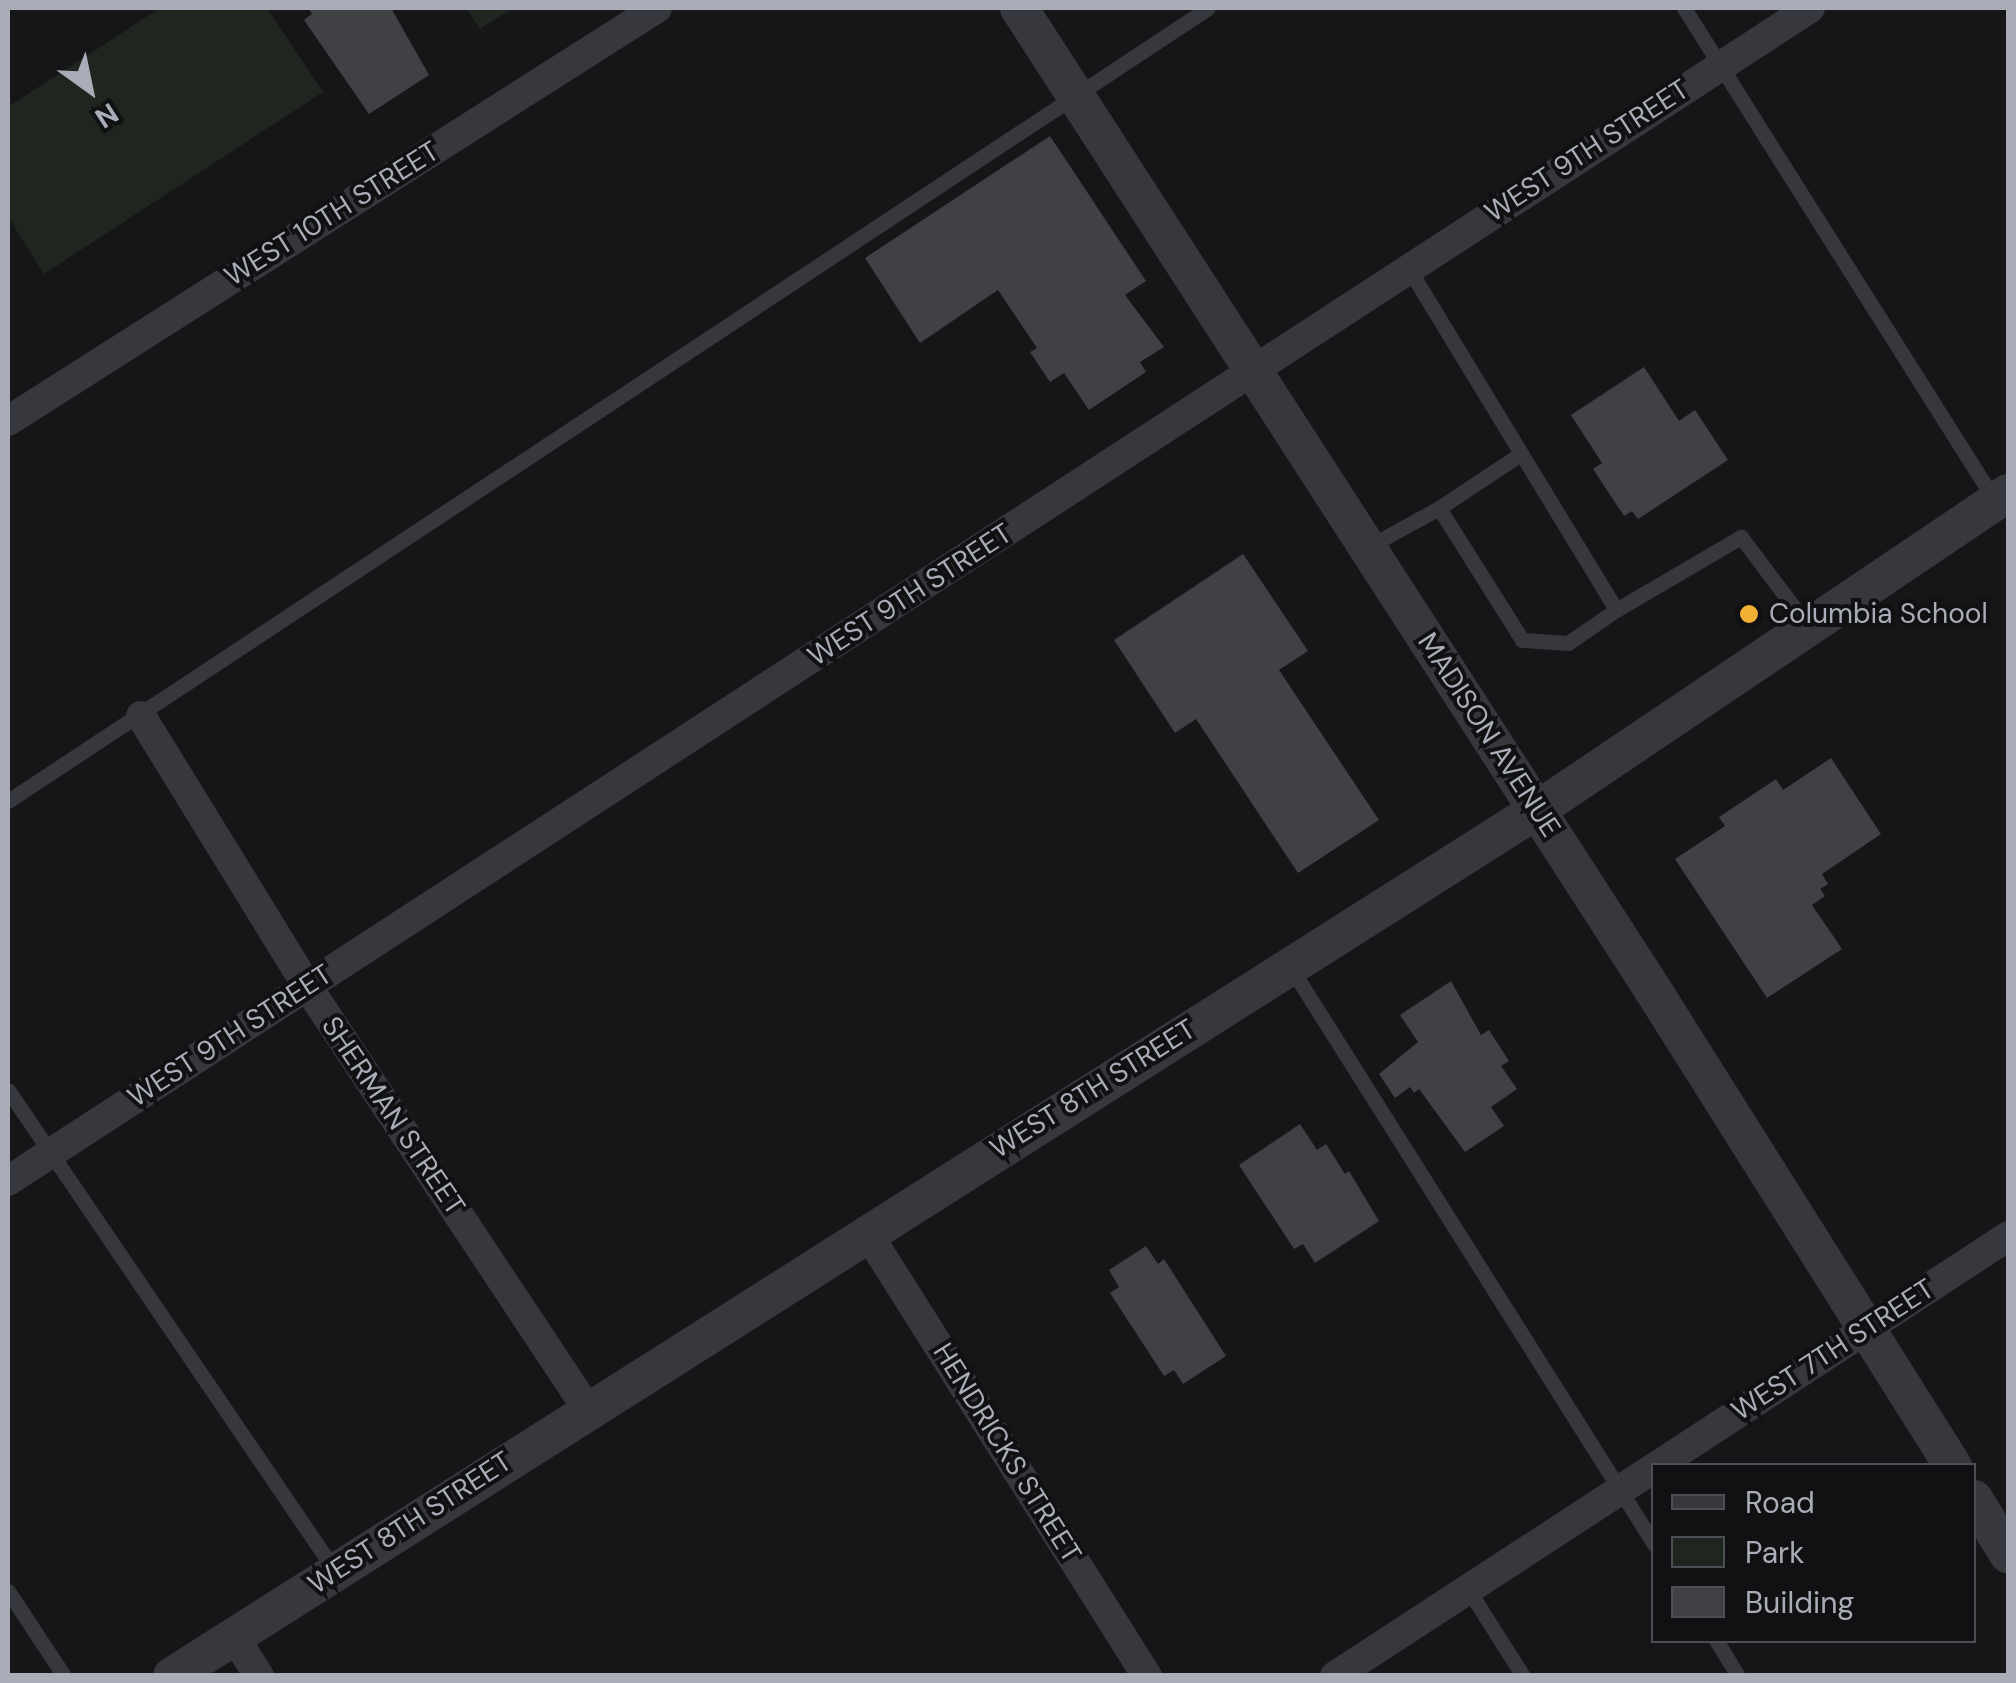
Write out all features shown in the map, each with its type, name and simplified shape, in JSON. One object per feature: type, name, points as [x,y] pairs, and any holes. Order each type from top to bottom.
[{"type":"street","name":"WEST 10TH STREET","points":[[8,421],[657,8]]},
{"type":"street","name":"MADISON AVENUE","points":[[1019,8],[1537,810],[1950,1463]]},
{"type":"street","name":"WEST 9TH STREET","points":[[8,1181],[1810,8]]},
{"type":"street","name":"WEST 8TH STREET","points":[[172,1676],[866,1232],[1537,810],[2002,497]]},
{"type":"street","name":"SHERMAN STREET","points":[[140,716],[306,986],[588,1410]]},
{"type":"street","name":"HENDRICKS STREET","points":[[866,1232],[1147,1676]]},
{"type":"street","name":"WEST 7TH STREET","points":[[1661,1463],[2008,1236]]},
{"type":"street","name":"WEST 7TH STREET","points":[[1335,1676],[1651,1470]]},
{"type":"street","points":[[1976,1501],[2008,1554]]},
{"type":"street","points":[[234,1636],[259,1676]]},
{"type":"lane","points":[[8,801],[1208,8]]},
{"type":"lane","points":[[1684,8],[2002,497]]},
{"type":"lane","points":[[1409,269],[1616,610]]},
{"type":"lane","points":[[1368,548],[1439,508],[1519,455]]},
{"type":"lane","points":[[1439,508],[1522,640],[1568,642],[1741,537],[1809,627]]},
{"type":"lane","points":[[1289,965],[1651,1540]]},
{"type":"lane","points":[[8,1090],[335,1571]]},
{"type":"lane","points":[[1468,1589],[1523,1676]]},
{"type":"lane","points":[[8,1591],[64,1676]]},
{"type":"lane","points":[[1718,1643],[1738,1676]]},
{"type":"green space","points":[[160,8],[267,8],[323,92],[44,274],[8,217],[8,107]]},
{"type":"green space","points":[[466,8],[508,8],[510,10],[480,29]]},
{"type":"building","points":[[308,8],[391,8],[429,75],[369,114],[304,20],[312,14]]},
{"type":"building","points":[[1050,136],[1146,281],[1125,295],[1164,347],[1140,362],[1146,372],[1089,410],[1064,373],[1050,382],[1030,352],[1037,348],[998,290],[920,343],[865,258]]},
{"type":"building","points":[[1644,367],[1679,421],[1695,410],[1728,460],[1638,519],[1632,511],[1624,516],[1593,469],[1602,463],[1571,415]]},
{"type":"building","points":[[1243,554],[1308,651],[1279,670],[1379,820],[1298,873],[1196,719],[1175,733],[1114,640]]},
{"type":"building","points":[[1831,758],[1881,834],[1822,874],[1828,884],[1820,889],[1825,896],[1812,905],[1842,949],[1767,998],[1675,859],[1725,826],[1719,817],[1776,779],[1783,790]]},
{"type":"building","points":[[1451,981],[1481,1035],[1489,1030],[1509,1061],[1501,1066],[1517,1089],[1491,1107],[1504,1126],[1465,1152],[1419,1089],[1414,1093],[1410,1087],[1395,1098],[1379,1074],[1418,1042],[1400,1015]]},
{"type":"building","points":[[1300,1124],[1317,1150],[1326,1144],[1345,1174],[1349,1171],[1379,1221],[1315,1263],[1303,1244],[1294,1249],[1239,1165]]},
{"type":"building","points":[[1146,1246],[1158,1264],[1164,1259],[1226,1356],[1183,1384],[1174,1370],[1164,1376],[1110,1293],[1119,1287],[1109,1270]]},
{"type":"place","name":"Columbia School","points":[[1749,614]]}]
